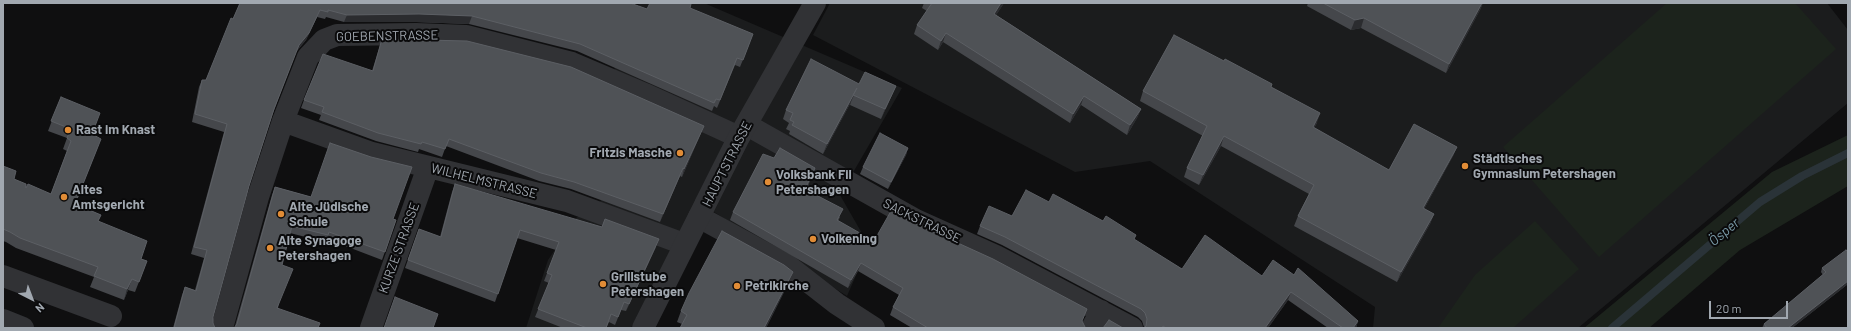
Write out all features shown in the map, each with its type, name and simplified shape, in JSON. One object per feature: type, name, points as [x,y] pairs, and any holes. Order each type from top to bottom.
[{"type":"street","name":"HAUPTSTRASSE","points":[[643,328],[684,244],[743,131],[815,3]]},
{"type":"street","name":"GOEBENSTRASSE","points":[[222,328],[258,197],[308,57],[324,40],[337,35],[416,34],[466,36],[572,63],[645,94],[743,131]]},
{"type":"street","name":"WILHELMSTRASSE","points":[[284,121],[372,153],[567,201],[684,244]]},
{"type":"street","name":"SACKSTRASSE","points":[[743,131],[916,220],[996,256],[1097,319],[1132,328]]},
{"type":"street","name":"KURZE STRASSE","points":[[371,328],[428,167]]},
{"type":"street","points":[[699,217],[787,265],[837,304],[874,328]]},
{"type":"street","points":[[3,276],[111,316]]},
{"type":"street","points":[[3,320],[23,328]]},
{"type":"shaded area","points":[[640,3],[704,3],[902,88],[840,195],[871,249],[858,271],[847,296],[695,200],[631,328],[526,328],[548,260],[576,218],[600,202],[609,179],[623,105],[614,66]]},
{"type":"shaded area","name":"Städtisches Gymnasium Petershagen","points":[[830,3],[1827,3],[1848,30],[1848,103],[1578,328],[1373,328],[1375,307],[1150,161],[1075,172],[813,35]]},
{"type":"shaded area","points":[[1667,3],[1795,3],[1836,49],[1599,257],[1503,147]]},
{"type":"shaded area","points":[[1848,135],[1848,186],[1740,250],[1649,328],[1584,328],[1772,172]]},
{"type":"shaded area","points":[[1535,221],[1579,269],[1513,328],[1438,328],[1475,275]]},
{"type":"building","points":[[240,3],[630,3],[647,9],[650,3],[688,3],[691,4],[690,8],[753,34],[743,60],[737,58],[720,100],[716,99],[714,103],[580,44],[472,16],[419,14],[347,15],[328,10],[328,12],[320,10],[309,33],[299,45],[274,109],[249,186],[213,317],[215,328],[174,328],[185,287],[196,291],[207,250],[194,247],[227,124],[195,114],[202,80],[206,80],[231,18],[233,19]]},
{"type":"building","points":[[932,3],[1001,3],[994,14],[1141,109],[1130,125],[1084,96],[1073,114],[946,33],[941,41],[917,25]]},
{"type":"building","points":[[1323,3],[1482,3],[1449,64],[1364,18],[1355,20]]},
{"type":"building","points":[[1174,35],[1224,61],[1225,59],[1272,84],[1271,87],[1320,113],[1313,127],[1389,170],[1414,124],[1457,147],[1423,208],[1434,214],[1401,272],[1298,216],[1314,185],[1224,136],[1203,175],[1187,168],[1207,126],[1143,91]]},
{"type":"building","points":[[382,39],[467,41],[571,67],[704,126],[684,169],[683,168],[663,214],[574,182],[541,173],[449,139],[445,149],[422,142],[421,144],[378,133],[322,112],[324,107],[304,100],[323,54],[373,71]]},
{"type":"building","points":[[811,59],[859,84],[865,72],[896,86],[885,109],[853,95],[827,144],[792,125],[794,122],[790,120],[793,113],[786,110]]},
{"type":"building","name":"Altes Amtsgericht","points":[[61,97],[100,113],[92,134],[101,139],[75,204],[101,215],[98,221],[147,241],[141,259],[147,261],[139,282],[132,279],[127,289],[94,276],[98,267],[20,238],[3,229],[3,166],[16,171],[14,179],[26,184],[26,188],[28,184],[51,194],[71,141],[67,138],[71,129],[51,121]]},
{"type":"building","points":[[880,133],[908,148],[891,182],[863,167]]},
{"type":"building","points":[[330,143],[371,157],[412,167],[393,219],[396,220],[385,252],[329,232],[328,235],[292,226],[282,265],[293,269],[277,308],[320,323],[318,328],[234,328],[237,324],[275,187],[311,197]]},
{"type":"building","points":[[780,148],[815,168],[807,185],[818,191],[816,195],[843,209],[837,220],[874,241],[891,211],[993,259],[1087,309],[1082,321],[1086,328],[928,328],[893,307],[903,288],[861,263],[851,280],[733,212],[763,154],[774,158]]},
{"type":"building","points":[[455,184],[602,227],[605,219],[659,239],[629,304],[624,302],[618,317],[611,314],[606,328],[587,328],[538,309],[552,275],[547,273],[559,242],[520,230],[498,294],[408,260],[419,229],[441,237]]},
{"type":"building","points":[[1026,190],[1049,202],[1053,194],[1103,221],[1106,216],[1136,235],[1134,239],[1182,269],[1205,235],[1262,276],[1273,260],[1294,275],[1298,268],[1358,321],[1353,328],[1343,328],[1291,292],[1265,328],[1166,328],[1163,326],[1162,328],[1144,328],[1146,326],[1147,319],[1145,313],[1141,309],[1005,237],[980,226],[989,206],[1012,216]]},
{"type":"building","name":"Petrikirche","points":[[722,231],[784,265],[793,272],[764,328],[680,328],[687,315],[681,311]]},
{"type":"building","points":[[1846,250],[1848,252],[1848,281],[1788,328],[1767,328],[1764,324],[1826,272],[1822,268]]},
{"type":"building","points":[[395,297],[438,314],[433,328],[384,328]]},
{"type":"building","points":[[1109,320],[1123,328],[1103,328]]},
{"type":"waterway","name":"Ösper","points":[[1612,328],[1760,202],[1802,176],[1848,153]]},
{"type":"place","name":"Rast im Knast","points":[[68,130]]},
{"type":"place","name":"Fritzis Masche","points":[[680,153]]},
{"type":"place","name":"Städtisches Gymnasium Petershagen","points":[[1465,166]]},
{"type":"place","name":"Volksbank Fil Petershagen","points":[[768,182]]},
{"type":"place","name":"Altes Amtsgericht","points":[[64,197]]},
{"type":"place","name":"Alte Jüdische Schule","points":[[281,214]]},
{"type":"place","name":"Volkening","points":[[813,239]]},
{"type":"place","name":"Alte Synagoge Petershagen","points":[[270,248]]},
{"type":"place","name":"Grillstube Petershagen","points":[[603,284]]},
{"type":"place","name":"Petrikirche","points":[[737,286]]}]
